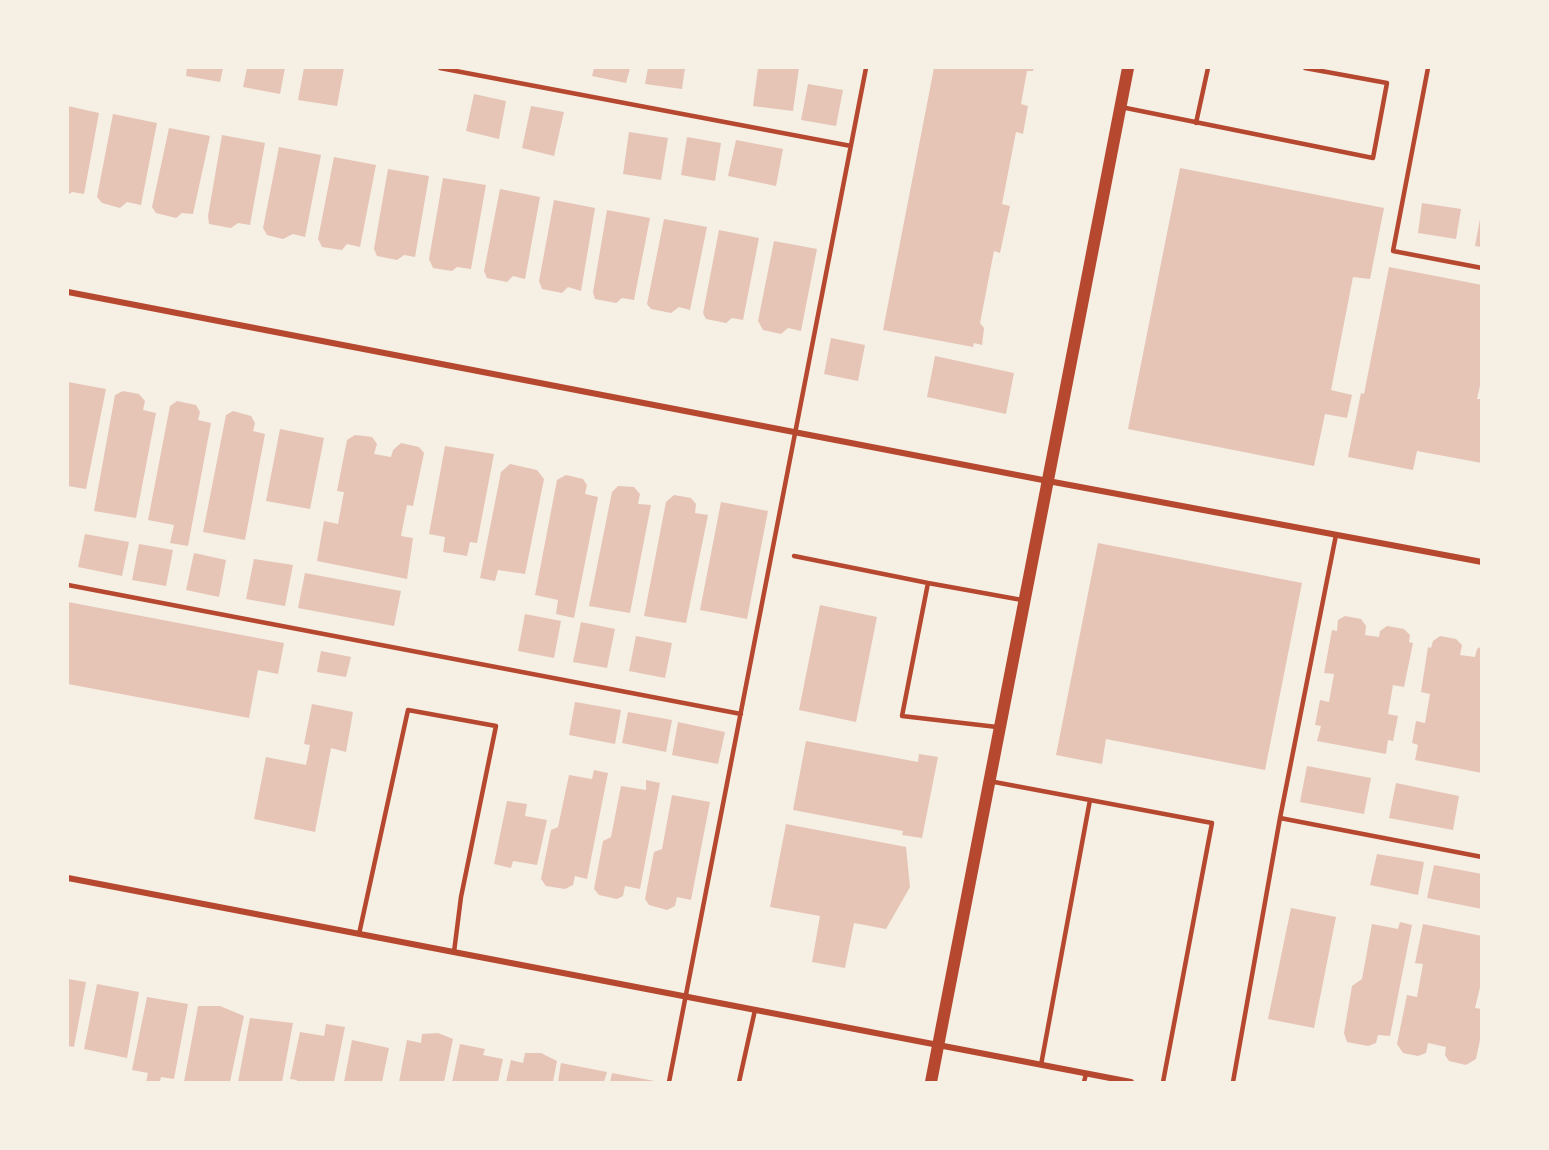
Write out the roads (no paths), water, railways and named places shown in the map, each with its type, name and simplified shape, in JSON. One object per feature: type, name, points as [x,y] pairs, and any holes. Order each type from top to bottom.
[{"type":"main road","points":[[931,1083],[1128,68]]},
{"type":"street","points":[[68,292],[1048,481],[1482,562]]},
{"type":"street","points":[[68,878],[1131,1083]]},
{"type":"lane","points":[[440,68],[851,146]]},
{"type":"lane","points":[[669,1083],[866,68]]},
{"type":"lane","points":[[1196,123],[1208,68]]},
{"type":"lane","points":[[1121,107],[1372,158],[1387,83],[1305,68]]},
{"type":"lane","points":[[1428,68],[1393,251],[1482,268]]},
{"type":"lane","points":[[1233,1083],[1280,818],[1336,535]]},
{"type":"lane","points":[[794,556],[1024,600]]},
{"type":"lane","points":[[928,583],[902,716],[1000,728]]},
{"type":"lane","points":[[68,585],[741,714]]},
{"type":"lane","points":[[359,934],[408,710],[496,726],[461,897],[454,952]]},
{"type":"lane","points":[[989,781],[1212,823],[1163,1083]]},
{"type":"lane","points":[[1041,1065],[1090,800]]},
{"type":"lane","points":[[1280,818],[1482,857]]},
{"type":"lane","points":[[739,1083],[755,1010]]},
{"type":"lane","points":[[1084,1083],[1086,1074]]}]
